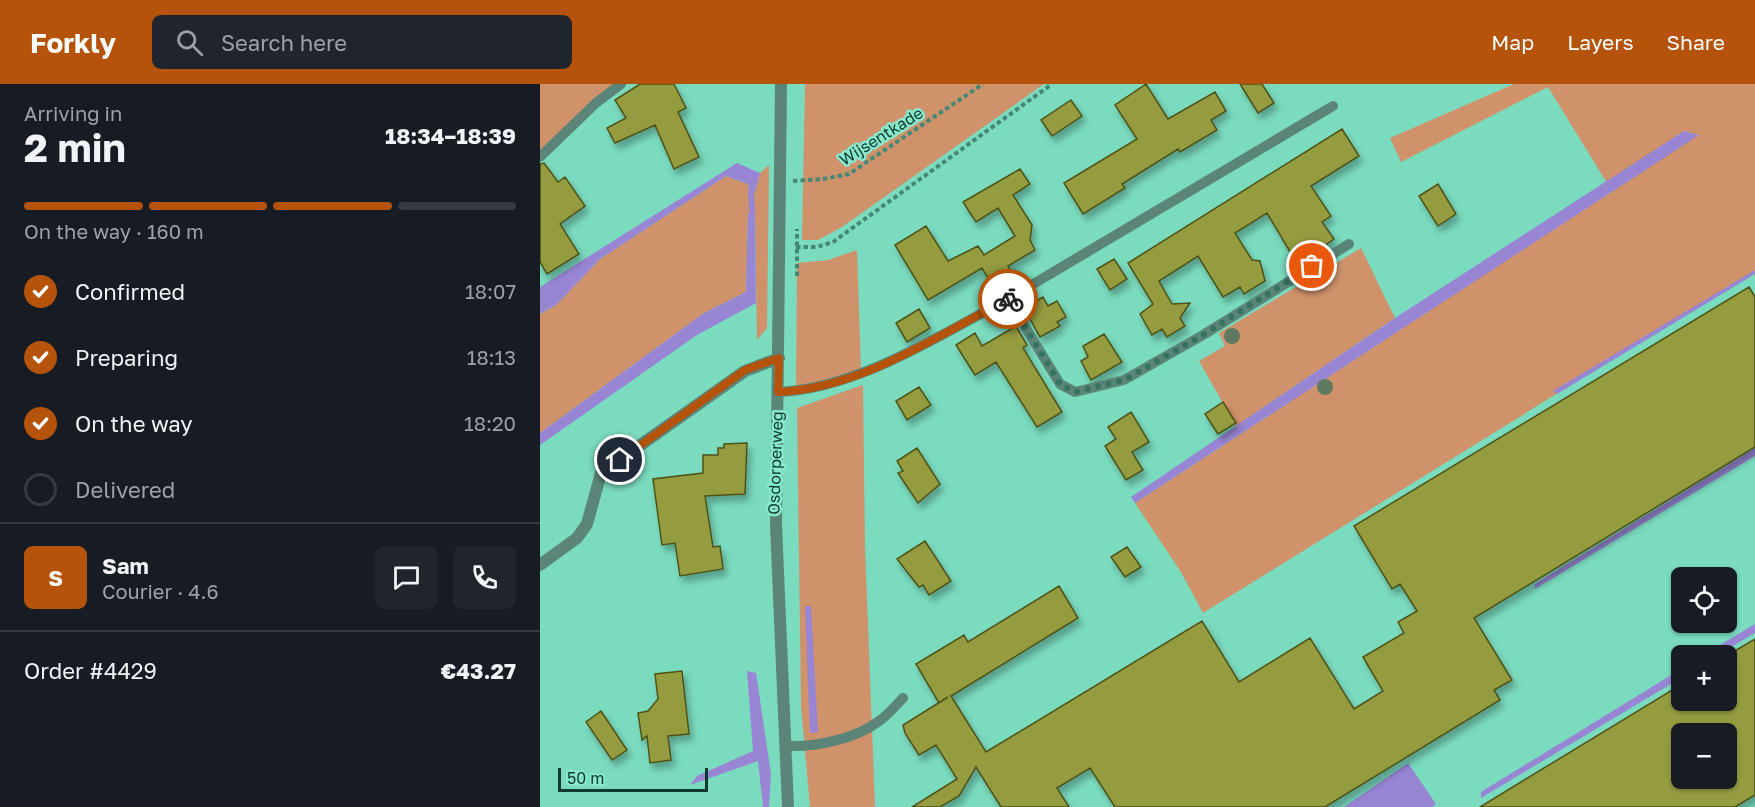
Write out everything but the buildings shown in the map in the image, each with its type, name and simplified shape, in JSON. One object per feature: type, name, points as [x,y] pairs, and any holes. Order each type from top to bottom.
[{"type":"street","name":"Osdorperweg","points":[[781,84],[776,525],[788,807]]},
{"type":"street","points":[[540,565],[577,538],[587,524],[601,472],[745,370],[779,358]]},
{"type":"lane","points":[[540,157],[596,103],[621,84]]},
{"type":"lane","points":[[778,392],[794,391],[874,368],[1008,299],[1333,105]]},
{"type":"lane","points":[[1008,299],[1060,384],[1075,392],[1124,380],[1203,335],[1349,243]]},
{"type":"lane","points":[[787,746],[800,746],[851,735],[878,722],[903,698]]},
{"type":"path","name":"Wijsentkade","points":[[781,180],[797,182],[849,174],[983,84]]},
{"type":"path","points":[[780,247],[817,248],[833,242],[1052,84]]},
{"type":"path","points":[[797,171],[797,192]]},
{"type":"path","points":[[797,225],[797,280]]},
{"type":"shaded area","points":[[540,84],[622,84],[540,157]]},
{"type":"shaded area","points":[[805,84],[1044,84],[842,227],[818,240],[802,240]]},
{"type":"shaded area","points":[[1514,84],[1755,84],[1755,271],[1203,613],[1181,572],[1135,503],[1698,135],[1684,131],[1607,183],[1548,87],[1401,162],[1390,138]]},
{"type":"shaded area","points":[[1684,131],[1699,135],[1135,503],[1131,497],[1395,318]]},
{"type":"shaded area","points":[[737,163],[760,173],[755,192],[749,191],[748,184],[726,176],[600,259],[556,305],[540,314],[540,287]]},
{"type":"shaded area","points":[[769,165],[767,328],[757,340],[755,210],[748,214],[746,292],[704,313],[540,433],[540,314],[556,305],[600,259],[726,176],[748,184],[755,192],[760,173]]},
{"type":"shaded area","points":[[752,209],[755,210],[756,303],[697,335],[540,445],[540,433],[704,313],[746,292],[748,214]]},
{"type":"shaded area","points":[[1361,248],[1395,318],[1236,426],[1199,361],[1225,346],[1219,333]]},
{"type":"shaded area","points":[[857,250],[861,370],[796,388],[797,263],[828,260]]},
{"type":"shaded area","points":[[1755,270],[1755,274],[1557,394],[1553,391]]},
{"type":"shaded area","points":[[863,385],[865,547],[875,807],[810,807],[801,706],[797,408]]},
{"type":"shaded area","points":[[1755,448],[1755,456],[1535,589],[1535,584]]},
{"type":"shaded area","points":[[805,606],[811,606],[818,732],[810,733]]},
{"type":"shaded area","points":[[1755,624],[1755,633],[1735,645],[1720,645]]},
{"type":"shaded area","points":[[747,671],[756,673],[771,774],[769,807],[763,807],[758,761],[690,785],[697,776],[753,751]]},
{"type":"shaded area","points":[[1671,675],[1671,684],[1481,798],[1481,792]]},
{"type":"shaded area","points":[[1408,763],[1436,804],[1432,807],[1344,807]]},
{"type":"waterway","points":[[751,193],[752,209]]},
{"type":"way so far","points":[[1008,299],[1060,384],[1075,392],[1124,380],[1203,335],[1312,266]]},
{"type":"route","points":[[620,460],[745,370],[779,358],[778,392],[794,391],[838,380],[874,368],[1008,299]]}]
